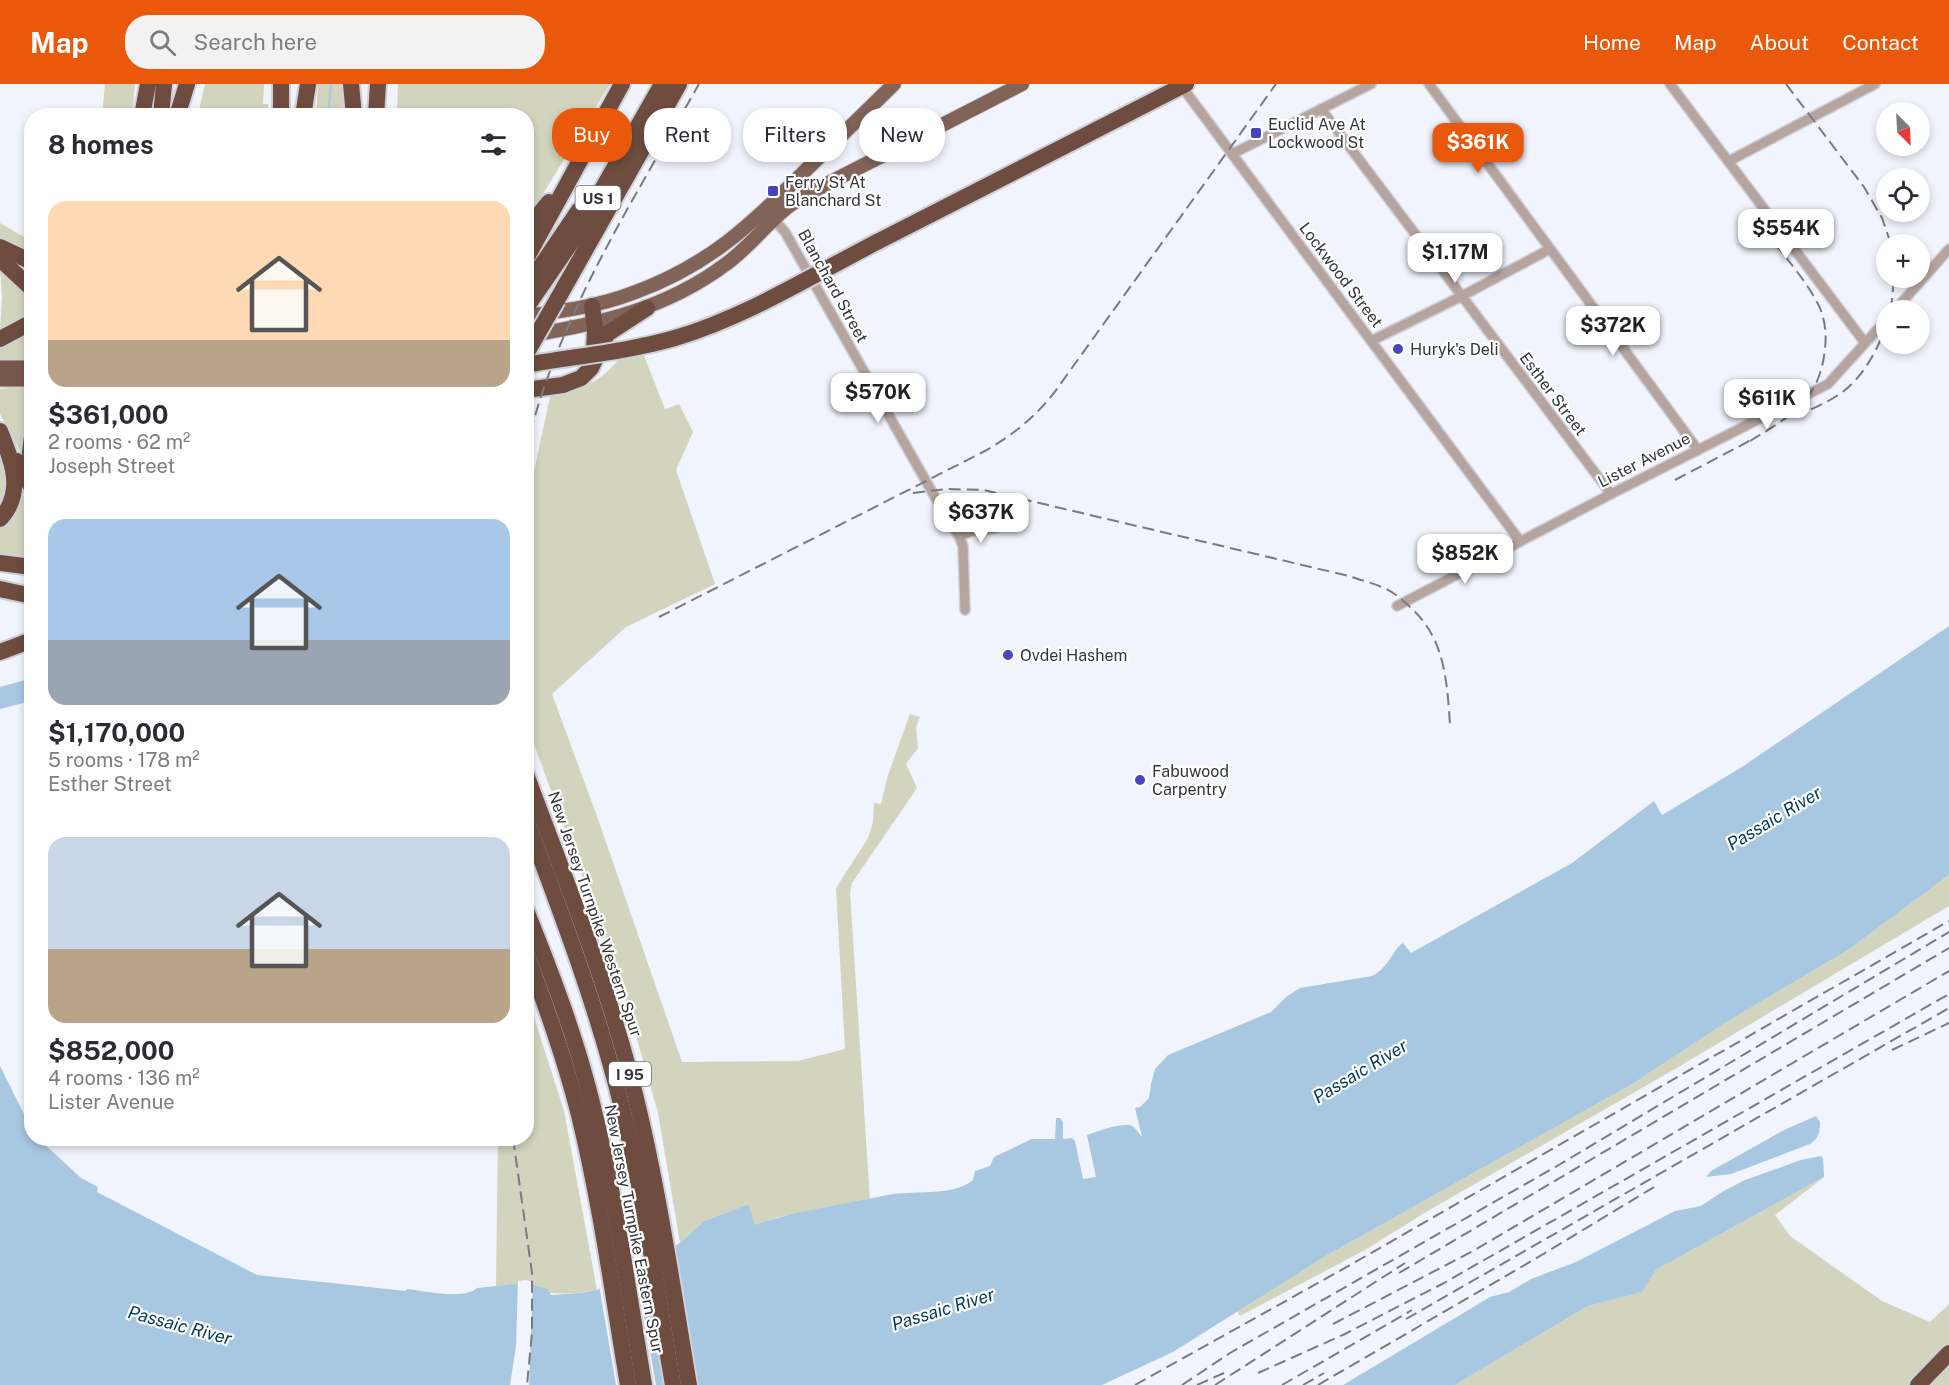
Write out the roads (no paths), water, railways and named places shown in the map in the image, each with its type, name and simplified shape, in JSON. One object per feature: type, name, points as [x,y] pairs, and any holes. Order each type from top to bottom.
[{"type":"highway","points":[[144,108],[148,84]]},
{"type":"highway","points":[[162,108],[164,84]]},
{"type":"highway","points":[[180,108],[187,84]]},
{"type":"highway","points":[[185,108],[187,84]]},
{"type":"highway","points":[[281,84],[281,108]]},
{"type":"highway","points":[[298,108],[299,84]]},
{"type":"highway","points":[[304,108],[308,84]]},
{"type":"highway","points":[[351,84],[356,108]]},
{"type":"highway","points":[[358,108],[361,84]]},
{"type":"highway","points":[[376,108],[378,84]]},
{"type":"highway","points":[[534,220],[555,193],[610,98],[622,84]]},
{"type":"highway","points":[[534,244],[622,84]]},
{"type":"highway","name":"US 1","points":[[534,277],[598,179],[651,84]]},
{"type":"highway","name":"US 1","points":[[534,296],[575,237],[662,84]]},
{"type":"highway","points":[[534,340],[679,84]]},
{"type":"highway","points":[[534,364],[634,347],[695,331],[750,308],[1183,85]]},
{"type":"highway","points":[[0,247],[24,258]]},
{"type":"highway","points":[[0,259],[24,282]]},
{"type":"highway","points":[[534,389],[568,384],[585,375],[607,334],[647,308]]},
{"type":"highway","points":[[592,364],[593,314]]},
{"type":"highway","points":[[0,339],[24,327]]},
{"type":"highway","points":[[0,368],[24,368]]},
{"type":"highway","points":[[0,379],[24,378]]},
{"type":"highway","points":[[1,433],[24,474]]},
{"type":"highway","points":[[0,519],[10,506],[15,486],[14,473],[1,433]]},
{"type":"highway","points":[[0,563],[24,566]]},
{"type":"highway","points":[[0,589],[24,594]]},
{"type":"highway","points":[[0,652],[24,643]]},
{"type":"highway","points":[[0,663],[24,654]]},
{"type":"highway","name":"New Jersey Turnpike Western Spur","points":[[534,796],[604,986],[630,1076],[652,1171],[689,1385]]},
{"type":"highway","name":"New Jersey Turnpike Western Spur","points":[[534,841],[585,978],[618,1092],[642,1202],[673,1385]]},
{"type":"highway","name":"New Jersey Turnpike Eastern Spur","points":[[534,931],[567,1017],[591,1099],[613,1203],[644,1385]]},
{"type":"highway","name":"New Jersey Turnpike Eastern Spur","points":[[534,975],[560,1047],[582,1131],[601,1224],[628,1385]]},
{"type":"highway","points":[[1918,1385],[1949,1353]]},
{"type":"main road","points":[[534,316],[593,314],[647,308],[677,295],[717,271],[735,257],[770,215],[894,84]]},
{"type":"main road","points":[[534,333],[593,314],[698,263],[770,215],[1023,84]]},
{"type":"street","points":[[1232,154],[1371,84]]},
{"type":"street","points":[[1429,84],[1698,450]]},
{"type":"street","points":[[1670,84],[1865,343]]},
{"type":"street","points":[[1729,161],[1875,84]]},
{"type":"street","name":"Lockwood Street","points":[[1183,85],[1520,541]]},
{"type":"street","name":"Esther Street","points":[[1321,109],[1460,297],[1611,494]]},
{"type":"street","name":"Blanchard Street","points":[[770,215],[785,232],[959,536],[963,555],[966,610]]},
{"type":"street","points":[[1371,341],[1550,249]]},
{"type":"street","points":[[1904,300],[1949,249]]},
{"type":"street","name":"Lister Avenue","points":[[1397,606],[1828,384],[1876,331]]},
{"type":"street","points":[[959,536],[972,531],[996,528]]},
{"type":"water","name":"Passaic River","points":[[1949,626],[1949,875],[1848,950],[1725,1023],[1634,1083],[1324,1257],[1173,1352],[1102,1385],[0,1385],[0,1066],[24,1114],[24,1146],[47,1146],[81,1178],[98,1187],[97,1192],[257,1275],[443,1294],[463,1294],[477,1288],[526,1283],[548,1289],[551,1295],[580,1293],[597,1290],[680,1243],[704,1221],[749,1204],[755,1225],[804,1212],[887,1195],[955,1189],[973,1180],[975,1171],[990,1166],[994,1157],[1032,1139],[1055,1139],[1056,1118],[1060,1118],[1063,1122],[1063,1139],[1072,1138],[1075,1141],[1083,1179],[1096,1177],[1087,1135],[1128,1125],[1142,1137],[1135,1108],[1140,1107],[1149,1098],[1155,1069],[1168,1055],[1271,1012],[1286,997],[1300,988],[1372,976],[1383,968],[1403,943],[1411,953],[1572,863],[1654,801],[1662,815],[1742,767]]},
{"type":"water","points":[[24,680],[24,703],[0,709],[0,687]]},
{"type":"water","points":[[1816,1116],[1820,1122],[1819,1132],[1810,1144],[1731,1174],[1706,1177],[1711,1171],[1782,1131]]},
{"type":"water","points":[[1821,1156],[1824,1177],[1656,1270],[1642,1292],[1588,1306],[1455,1385],[1343,1385],[1490,1297],[1509,1292],[1531,1279],[1576,1262],[1675,1211],[1701,1206],[1745,1180],[1801,1160]]},
{"type":"waterway","points":[[329,108],[331,84]]},
{"type":"railway","points":[[534,422],[557,353],[599,261],[699,84]]},
{"type":"railway","points":[[659,617],[983,452],[1025,423],[1059,386],[1276,84]]},
{"type":"railway","points":[[1786,84],[1864,187],[1882,218],[1888,234]]},
{"type":"railway","points":[[1750,441],[1788,416],[1807,397],[1815,386],[1820,372],[1825,343],[1825,330],[1819,306],[1799,274],[1757,221]]},
{"type":"railway","points":[[1892,300],[1893,288]]},
{"type":"railway","points":[[1795,417],[1845,390],[1859,376],[1876,349]]},
{"type":"railway","points":[[1675,480],[1755,438]]},
{"type":"railway","points":[[913,493],[946,489],[984,490],[1349,576],[1384,588],[1410,607],[1431,632],[1442,661],[1450,725]]},
{"type":"railway","points":[[1135,1385],[1352,1264],[1949,921]]},
{"type":"railway","points":[[1182,1385],[1230,1353],[1557,1166],[1949,932]]},
{"type":"railway","points":[[1399,1273],[1949,948]]},
{"type":"railway","points":[[1333,1324],[1473,1251],[1949,971]]},
{"type":"railway","points":[[1258,1373],[1345,1334],[1444,1283],[1949,994]]},
{"type":"railway","points":[[1406,1319],[1949,1008]]},
{"type":"railway","points":[[1892,1050],[1949,1023]]},
{"type":"railway","points":[[514,1146],[532,1273],[532,1333],[527,1385]]},
{"type":"railway","points":[[1318,1385],[1659,1184]]},
{"type":"railway","points":[[1215,1385],[1405,1263]]},
{"type":"railway","points":[[1282,1385],[1412,1310]]},
{"type":"railway","points":[[1197,1385],[1224,1373]]},
{"type":"railway","points":[[1303,1385],[1324,1373]]},
{"type":"place","name":"Euclid Ave At Lockwood St","points":[[1256,133]]},
{"type":"place","name":"Ferry St At Blanchard St","points":[[773,191]]},
{"type":"place","name":"Huryk's Deli","points":[[1398,349]]},
{"type":"place","name":"Ovdei Hashem","points":[[1008,655]]},
{"type":"place","name":"Fabuwood Carpentry","points":[[1140,780]]}]
